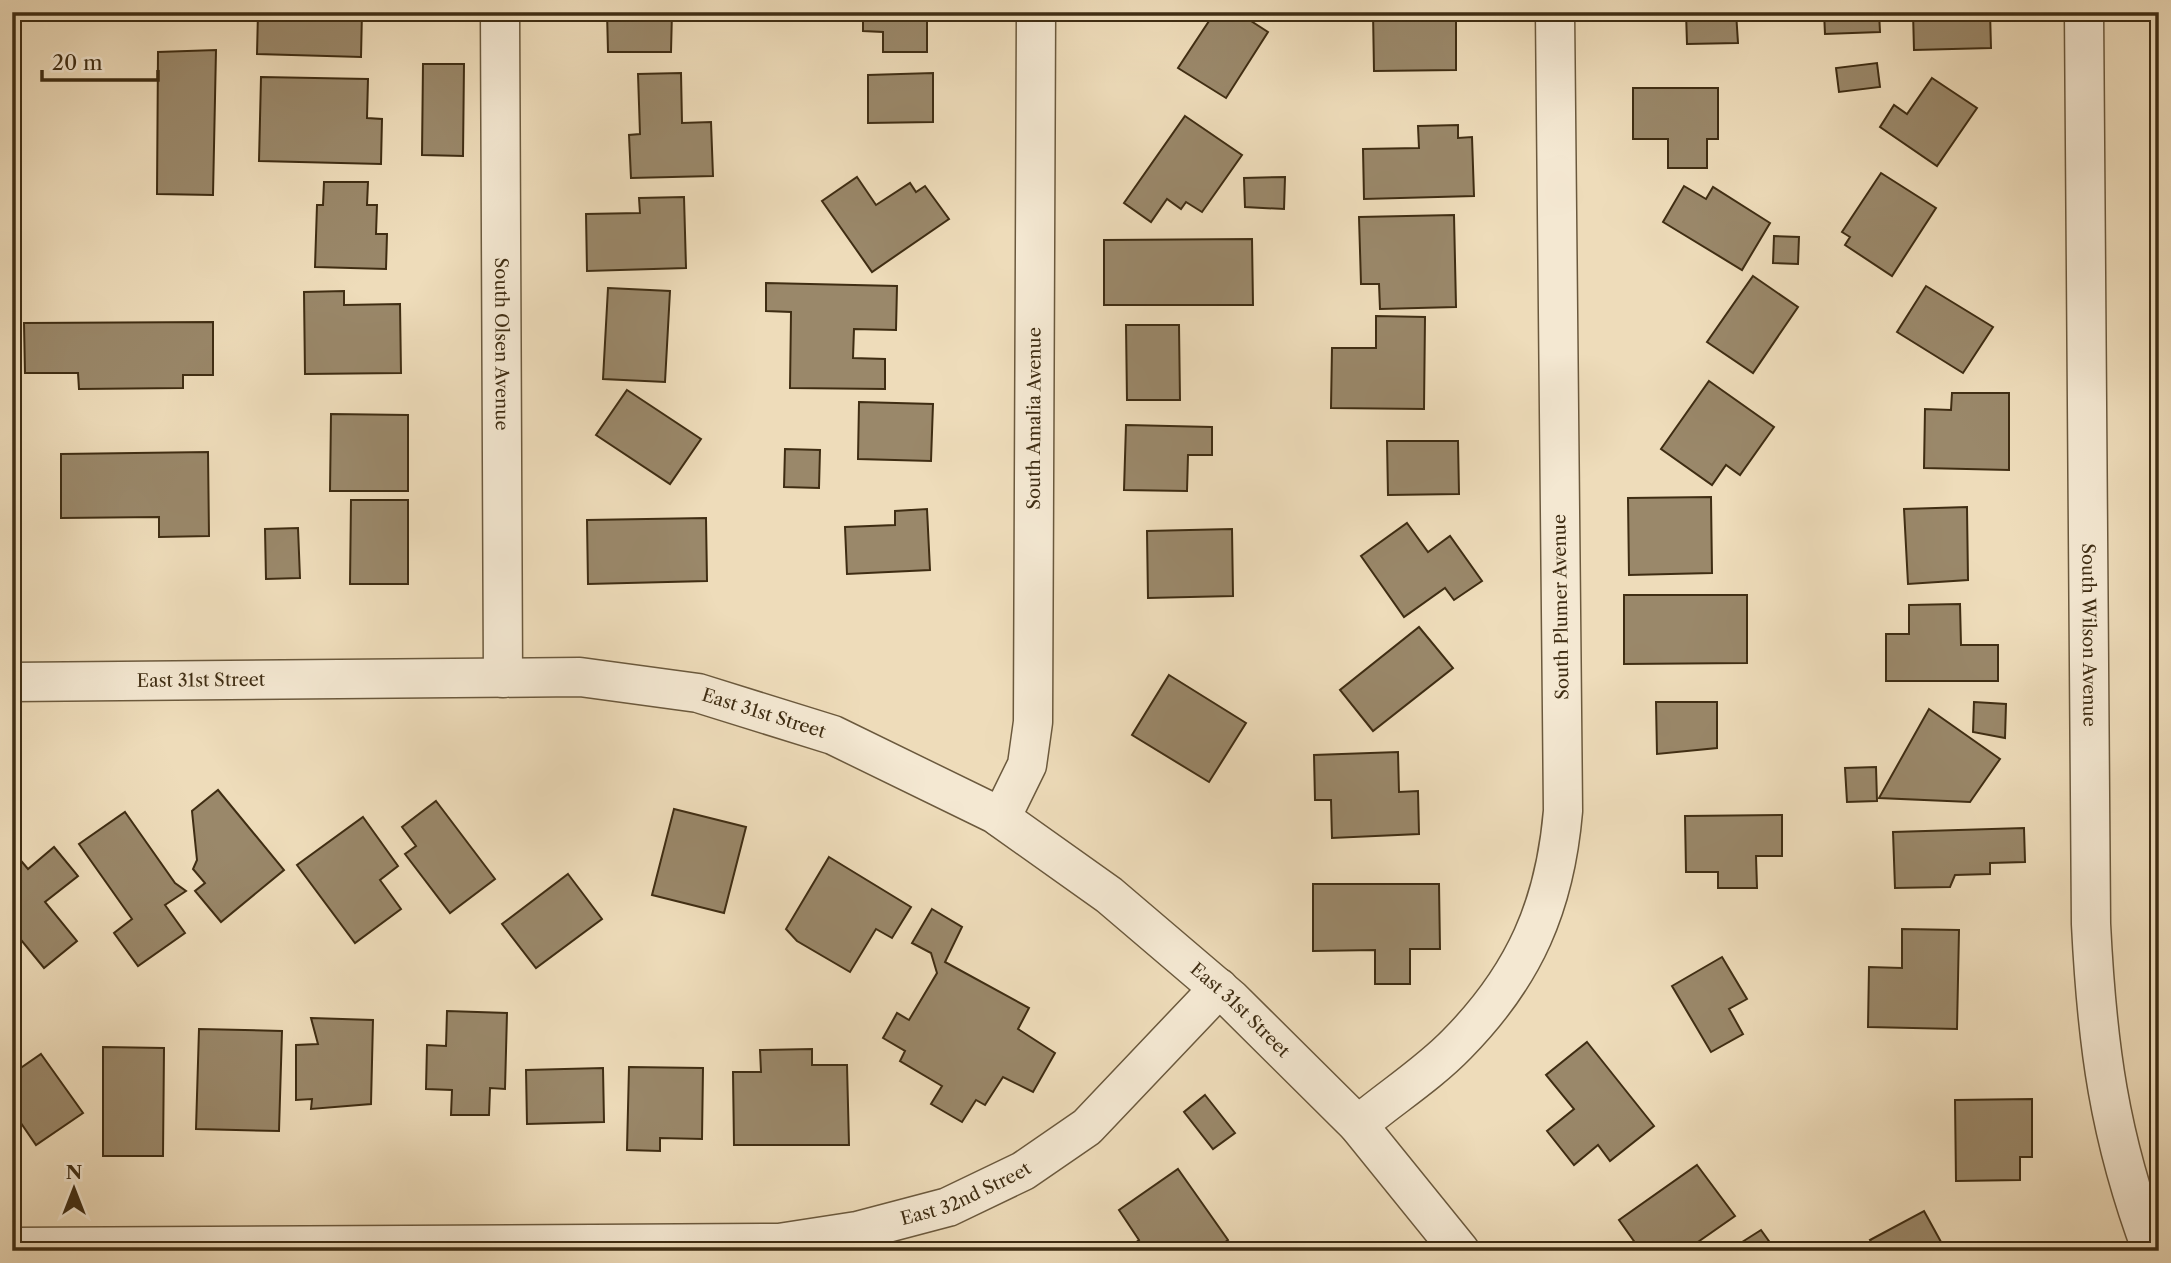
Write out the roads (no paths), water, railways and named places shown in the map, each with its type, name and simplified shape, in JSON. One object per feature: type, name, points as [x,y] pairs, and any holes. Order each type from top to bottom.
[{"type":"street","name":"South Olsen Avenue","points":[[500,12],[503,678]]},
{"type":"street","name":"South Amalia Avenue","points":[[1001,818],[1027,765],[1033,722],[1036,12]]},
{"type":"street","name":"South Plumer Avenue","points":[[1366,1134],[1457,1044],[1511,979],[1542,920],[1559,859],[1563,811],[1555,12]]},
{"type":"street","name":"South Wilson Avenue","points":[[2084,12],[2094,972],[2101,1061],[2111,1118],[2131,1196],[2152,1251]]},
{"type":"street","name":"East 31st Street","points":[[12,682],[580,677],[698,693],[833,735],[1001,818],[1109,895],[1219,988],[1366,1134]]},
{"type":"street","name":"East 32nd Street","points":[[12,1247],[779,1244],[857,1231],[948,1207],[1023,1171],[1087,1127],[1219,988]]},
{"type":"street","points":[[1366,1134],[1460,1251]]}]
